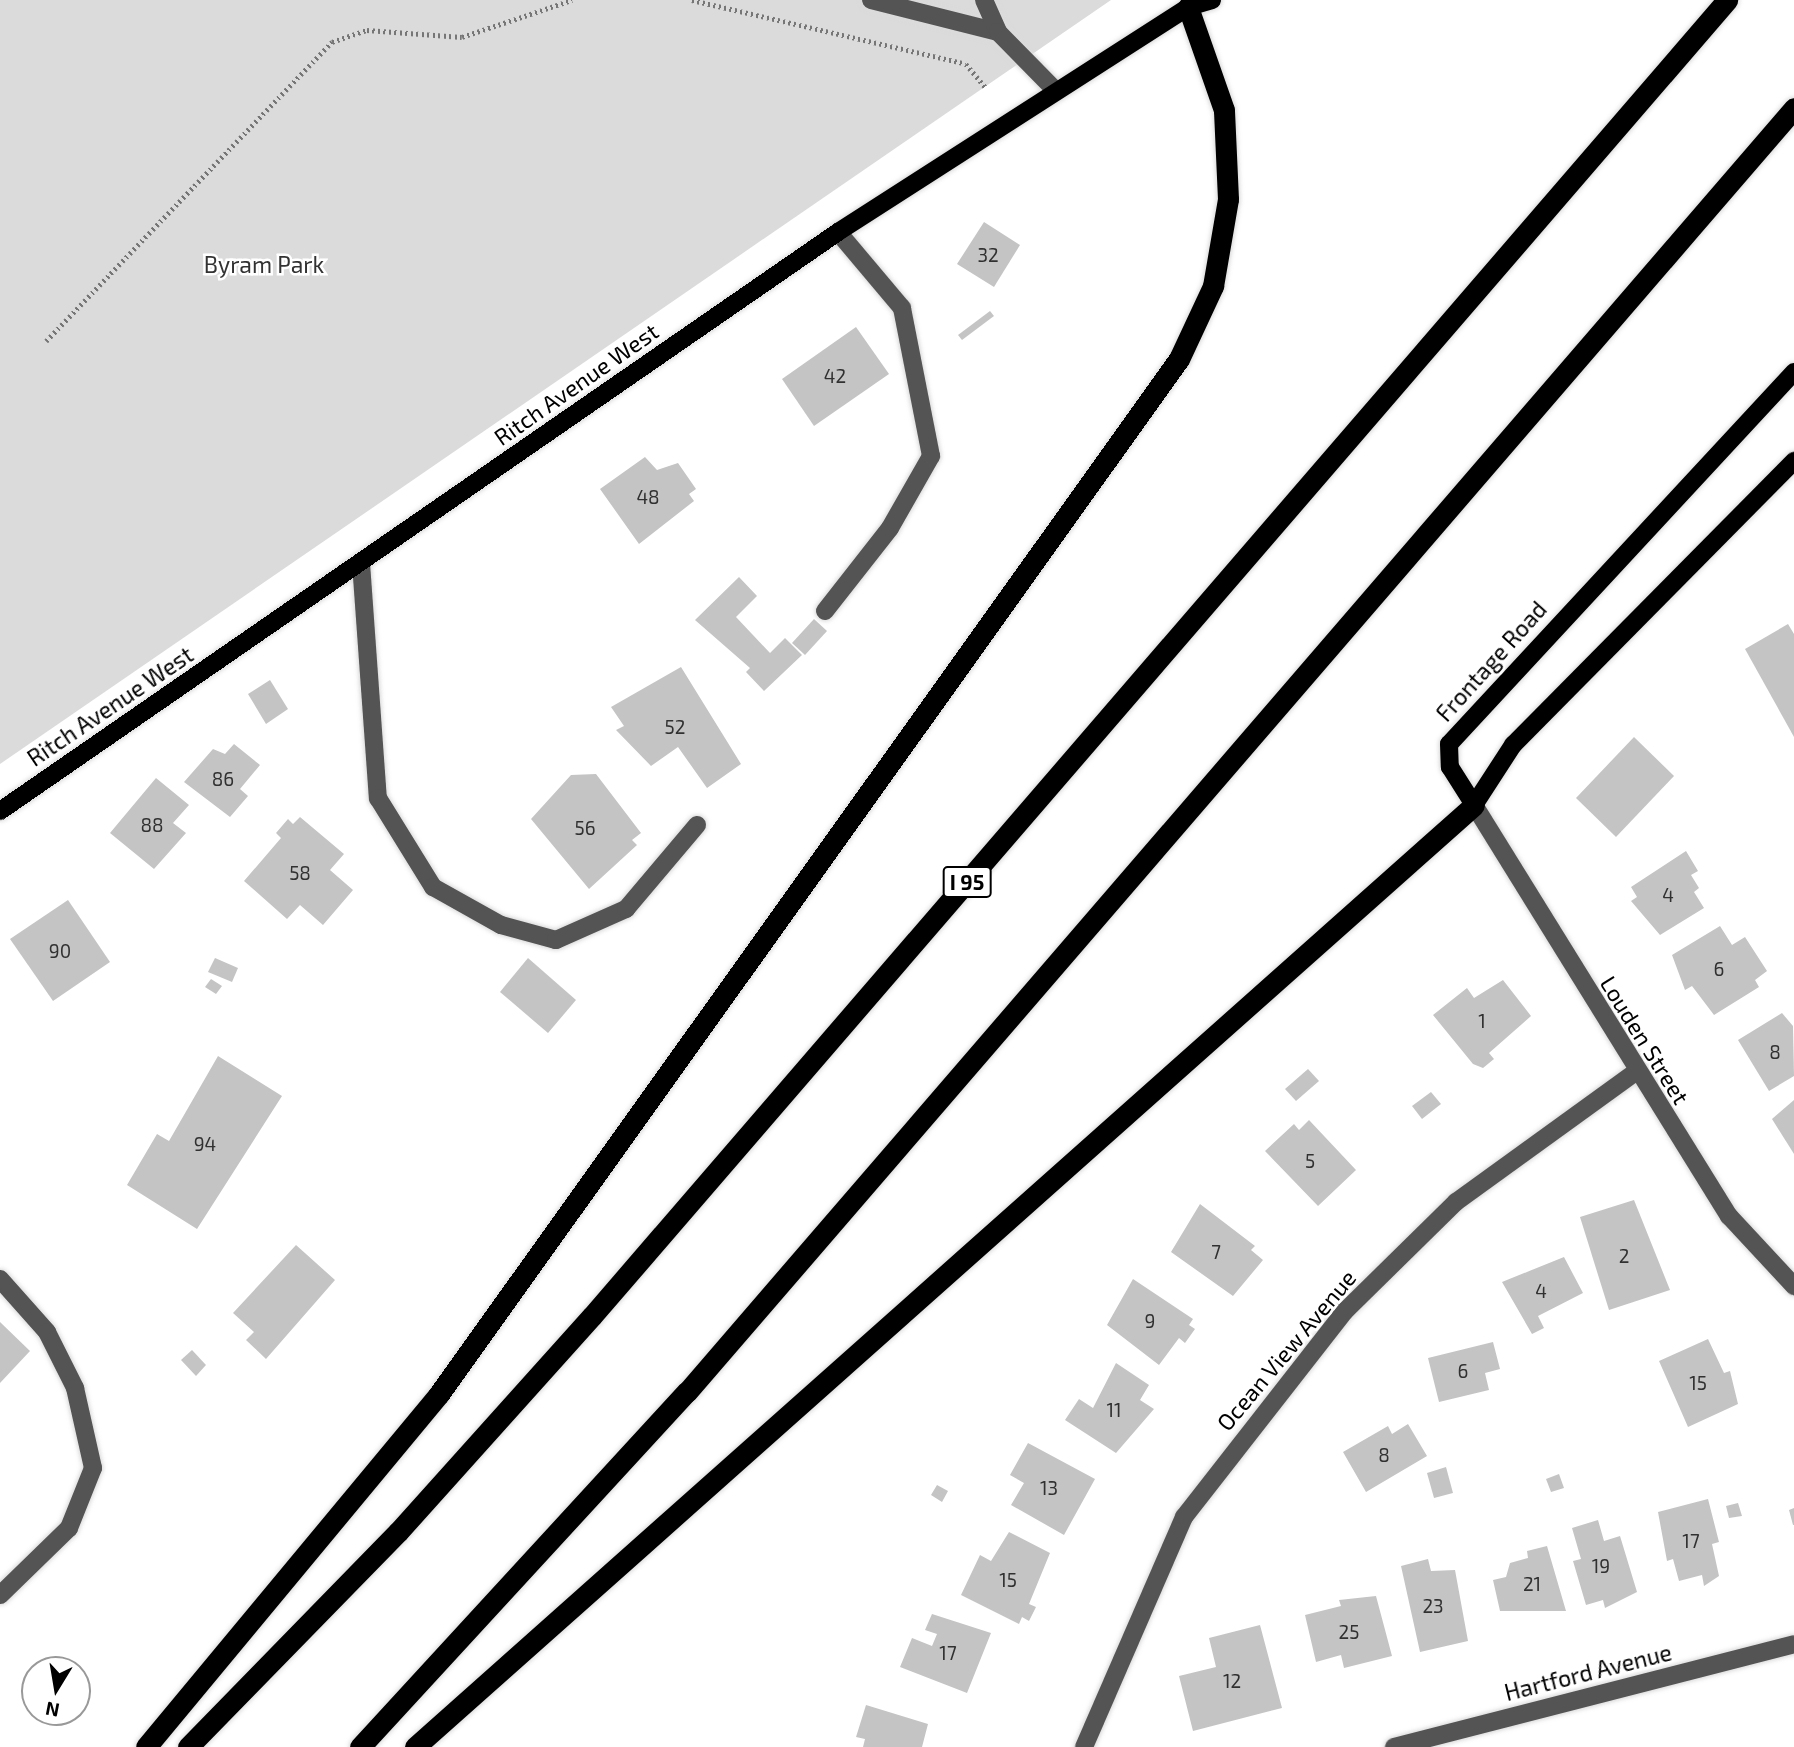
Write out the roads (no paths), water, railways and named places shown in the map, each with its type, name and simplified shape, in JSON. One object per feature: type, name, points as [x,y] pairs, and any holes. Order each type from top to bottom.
[{"type":"highway","name":"I 95","points":[[188,1747],[398,1532],[583,1326],[1727,0]]},
{"type":"highway","points":[[146,1747],[439,1394],[1179,359],[1213,286],[1228,199],[1224,110],[1190,3]]},
{"type":"highway","points":[[360,1747],[696,1382],[1794,108]]},
{"type":"highway","points":[[415,1747],[1474,805]]},
{"type":"main road","name":"Ritch Avenue West","points":[[0,811],[838,232],[1190,3],[1212,0]]},
{"type":"main road","name":"Frontage Road","points":[[1474,805],[1450,767],[1449,744],[1794,372]]},
{"type":"main road","points":[[1474,805],[1513,745],[1794,461]]},
{"type":"street","points":[[871,0],[998,32]]},
{"type":"street","points":[[984,0],[998,32],[1055,90]]},
{"type":"street","points":[[825,611],[890,528],[931,456],[902,307],[838,232]]},
{"type":"street","points":[[361,564],[378,798],[433,887],[501,925],[556,940],[626,909],[697,825]]},
{"type":"street","name":"Louden Street","points":[[1474,805],[1634,1073],[1729,1216],[1794,1286]]},
{"type":"street","name":"Ocean View Avenue","points":[[1084,1747],[1184,1517],[1345,1311],[1456,1202],[1634,1073]]},
{"type":"street","points":[[0,1279],[47,1332],[75,1388],[93,1468],[69,1528],[0,1595]]},
{"type":"street","name":"Hartford Avenue","points":[[1394,1747],[1794,1644]]},
{"type":"park label","name":"Byram Park","points":[[264,264]]}]
